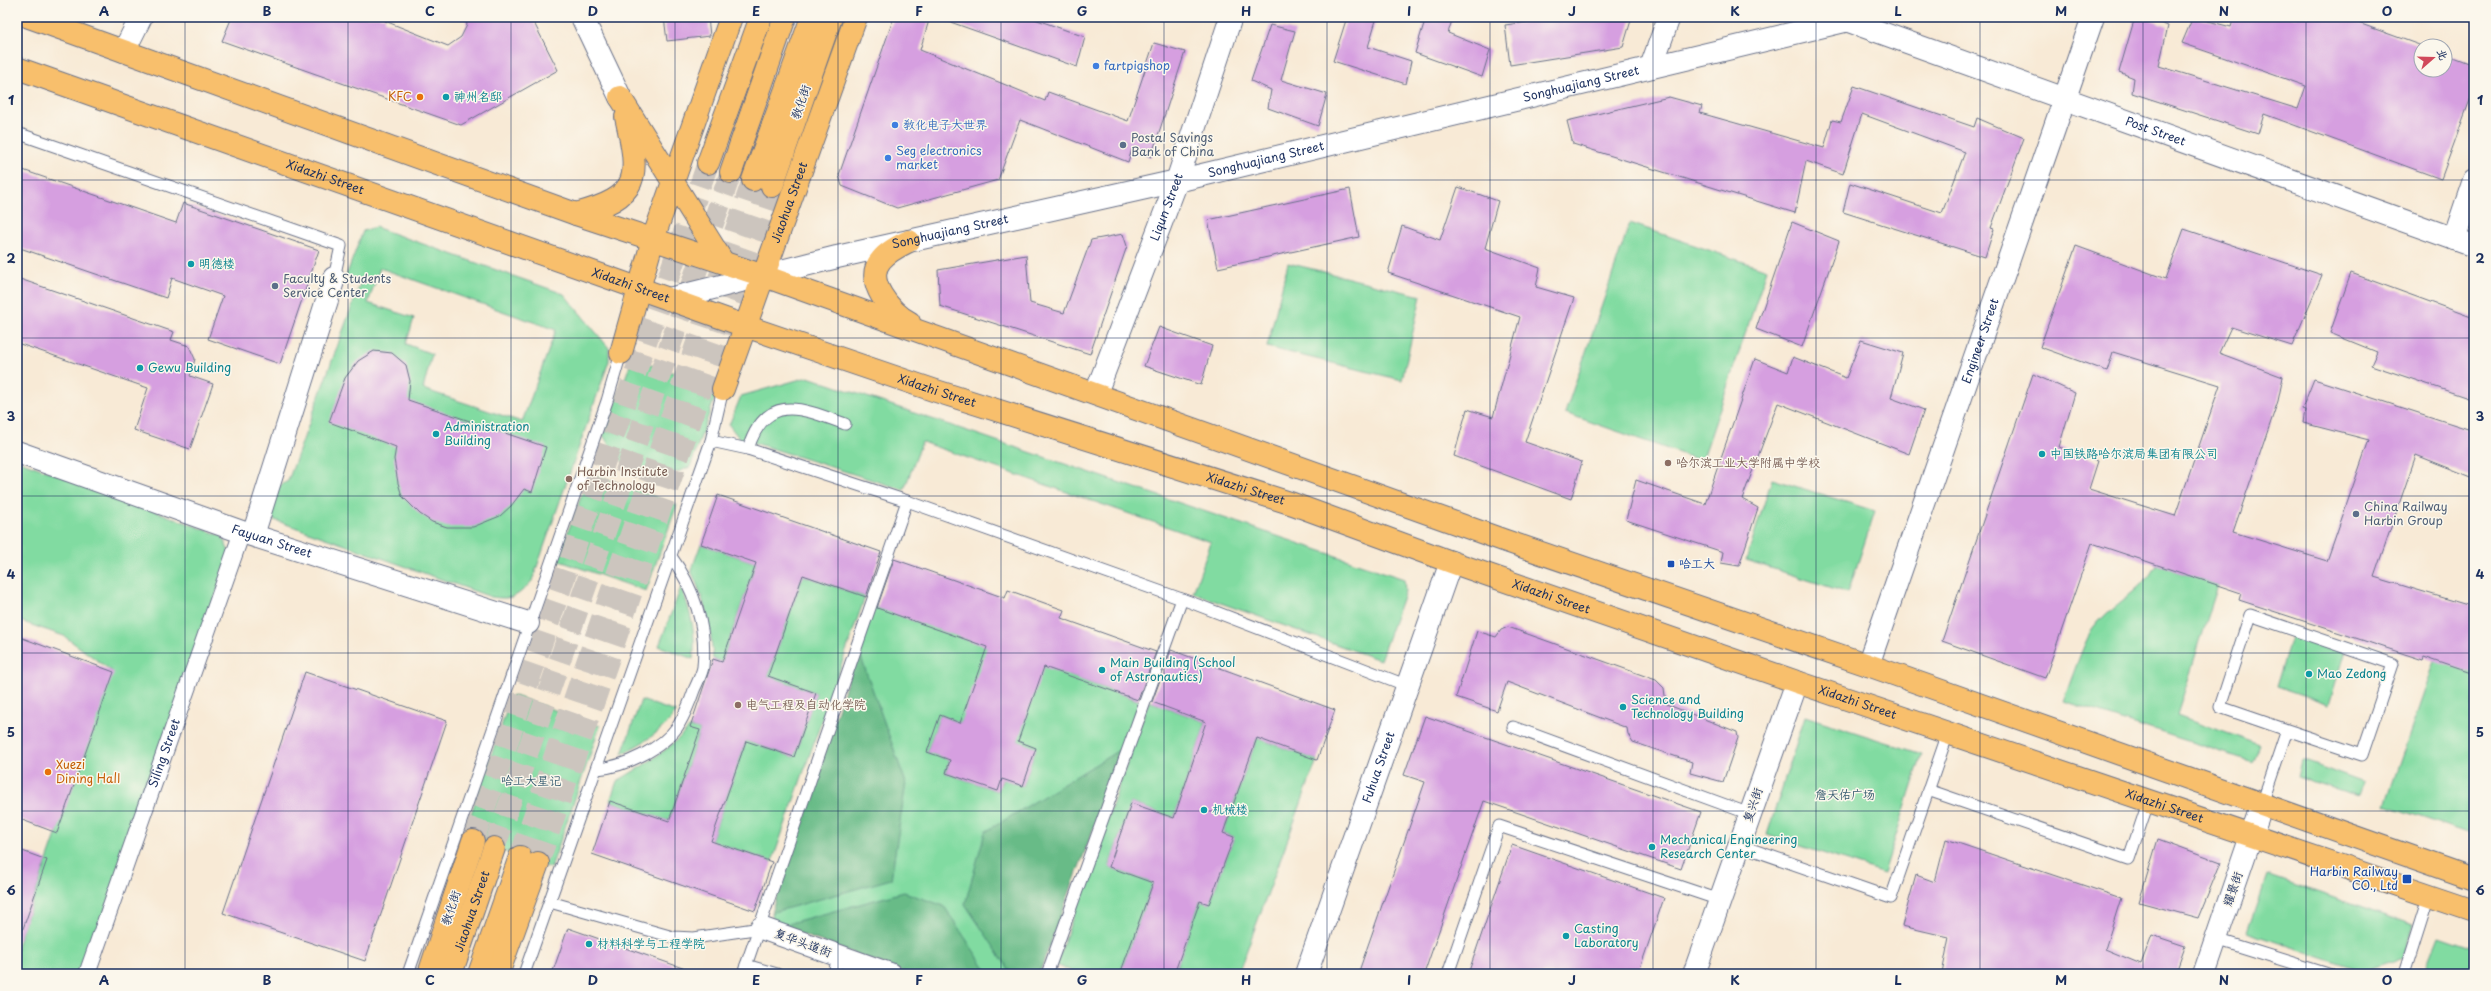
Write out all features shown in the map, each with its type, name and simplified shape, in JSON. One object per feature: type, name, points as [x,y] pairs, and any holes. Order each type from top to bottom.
[{"type":"main road","points":[[29,17],[576,214],[764,276],[1503,540],[1868,665],[2474,879]]},
{"type":"main road","points":[[621,353],[653,239],[731,17]]},
{"type":"main road","points":[[708,163],[761,17]]},
{"type":"main road","points":[[731,172],[785,17]]},
{"type":"main road","name":"教化街","points":[[812,17],[763,183],[831,17]]},
{"type":"main road","name":"Jiaohua Street","points":[[723,389],[856,17]]},
{"type":"main road","name":"Xidazhi Street","points":[[17,68],[745,326],[933,390],[1294,504],[1451,562],[1797,682],[2474,910]]},
{"type":"main road","points":[[576,214],[612,203],[621,196],[632,178],[634,156],[620,97]]},
{"type":"main road","points":[[620,97],[722,262]]},
{"type":"main road","points":[[909,241],[892,250],[880,260],[876,269],[880,291],[886,304],[900,318],[942,340]]},
{"type":"main road","name":"教化街","points":[[429,974],[473,841]]},
{"type":"main road","name":"Jiaohua Street","points":[[451,974],[494,848]]},
{"type":"main road","points":[[479,974],[529,860],[498,974]]},
{"type":"street","points":[[124,51],[141,17]]},
{"type":"street","points":[[582,17],[620,97]]},
{"type":"street","name":"Liqun Street","points":[[1096,394],[1177,180],[1231,17]]},
{"type":"street","points":[[1651,67],[1668,17]]},
{"type":"street","name":"Engineer Street","points":[[1868,665],[2094,17]]},
{"type":"street","name":"Songhuajiang Street","points":[[669,299],[909,241],[1177,180],[1651,67],[1848,18]]},
{"type":"street","name":"Post Street","points":[[1848,18],[2065,100],[2474,246]]},
{"type":"street","points":[[2454,239],[2474,180]]},
{"type":"street","points":[[247,533],[334,278]]},
{"type":"street","name":"Fayuan Street","points":[[17,452],[247,533],[528,623]]},
{"type":"street","name":"Siling Street","points":[[87,974],[247,533]]},
{"type":"street","name":"Fuhua Street","points":[[1306,974],[1451,562]]},
{"type":"street","name":"复兴街","points":[[1694,974],[1797,682]]},
{"type":"street","name":"耀景街","points":[[2204,974],[2262,804]]},
{"type":"street","name":"复华头道街","points":[[761,928],[836,965],[890,974]]},
{"type":"lane","points":[[17,133],[341,246],[334,278]]},
{"type":"lane","points":[[408,974],[528,623],[607,401],[621,353]]},
{"type":"lane","points":[[524,974],[711,441],[723,389]]},
{"type":"lane","points":[[748,449],[754,432],[760,423],[778,411],[802,409],[845,424]]},
{"type":"lane","points":[[711,441],[748,449],[907,501],[1182,599],[1408,686]]},
{"type":"lane","points":[[776,974],[745,969],[761,928],[907,501]]},
{"type":"lane","points":[[597,769],[613,768],[636,759],[656,745],[677,727],[703,668],[703,637],[699,613],[681,569],[670,555]]},
{"type":"lane","points":[[1047,974],[1182,599]]},
{"type":"lane","points":[[2250,615],[2393,664],[2362,755],[2287,730],[2220,707],[2250,615]]},
{"type":"lane","points":[[1513,727],[1750,814]]},
{"type":"lane","points":[[2262,804],[2287,730]]},
{"type":"lane","points":[[1739,845],[1891,898],[1948,733]]},
{"type":"lane","points":[[1928,790],[2130,859],[2149,800]]},
{"type":"lane","points":[[1448,974],[1499,826],[1720,900]]},
{"type":"lane","points":[[2404,974],[2429,895]]},
{"type":"lane","points":[[550,902],[673,937],[694,938],[761,928]]},
{"type":"lane","points":[[2216,938],[2328,974]]},
{"type":"green space","points":[[1630,223],[1767,270],[1702,461],[1565,413]]},
{"type":"green space","points":[[375,227],[564,294],[609,348],[609,361],[532,581],[522,591],[514,596],[505,598],[491,597],[272,519],[266,509],[267,493],[288,481],[360,284],[346,276],[363,231]],"holes":[[[380,268],[556,330],[522,422],[423,389],[432,354],[406,344],[414,318],[368,303]]]},
{"type":"green space","points":[[1288,263],[1421,296],[1402,380],[1267,347]]},
{"type":"green space","points":[[636,360],[713,386],[717,392],[690,467],[662,476],[650,476],[639,473],[620,459],[603,435],[631,363]]},
{"type":"green space","points":[[808,377],[1404,579],[1405,591],[1380,660],[1193,593],[1211,542],[922,442],[904,490],[739,438],[729,425],[741,396]]},
{"type":"green space","points":[[17,460],[222,536],[230,554],[83,974],[17,974],[17,946],[113,672],[64,636],[17,620]]},
{"type":"green space","points":[[590,473],[677,505],[646,591],[557,560]]},
{"type":"green space","points":[[1772,479],[1875,511],[1848,593],[1746,560]]},
{"type":"green space","points":[[701,544],[756,563],[722,662],[713,659],[711,636],[704,603],[691,571]]},
{"type":"green space","points":[[2156,564],[2218,585],[2177,715],[2260,745],[2253,762],[2063,701],[2092,630],[2099,621],[2143,583]]},
{"type":"green space","points":[[803,575],[865,597],[772,862],[711,841],[746,741],[794,757],[816,693],[768,676]]},
{"type":"green space","points":[[681,587],[692,622],[694,641],[693,659],[659,646]]},
{"type":"green space","points":[[873,606],[997,650],[960,723],[940,715],[927,752],[950,760],[946,773],[998,791],[1003,779],[1023,786],[1036,748],[1018,741],[1034,663],[1140,701],[1039,974],[910,974],[779,926],[773,920],[771,913]]},
{"type":"green space","points":[[2293,630],[2346,648],[2329,705],[2276,687]]},
{"type":"green space","points":[[858,649],[906,783],[891,879],[771,913]]},
{"type":"green space","points":[[2436,658],[2474,674],[2474,835],[2385,805]]},
{"type":"green space","name":"哈工大星记","points":[[512,695],[600,726],[551,868],[463,837]]},
{"type":"green space","points":[[641,700],[676,712],[658,731],[622,754]]},
{"type":"green space","points":[[1149,701],[1206,722],[1174,818],[1131,803],[1109,867],[1153,883],[1120,974],[1079,974],[1056,965]]},
{"type":"green space","name":"詹天佑广场","points":[[1805,716],[1922,754],[1884,873],[1767,835]]},
{"type":"green space","points":[[690,727],[700,730],[669,821],[610,801],[617,781],[656,757],[674,743]]},
{"type":"green space","points":[[1257,738],[1317,760],[1238,974],[1174,974],[1200,901],[1209,904],[1234,837],[1223,833]]},
{"type":"green space","points":[[1124,747],[1039,974],[1012,974],[965,904],[985,832]]},
{"type":"green space","points":[[2302,760],[2364,783],[2359,796],[2298,777]]},
{"type":"green space","points":[[2267,875],[2413,925],[2403,958],[2364,971],[2247,932]]},
{"type":"green space","points":[[904,892],[944,906],[989,974],[910,974],[779,926]]},
{"type":"green space","points":[[2439,936],[2474,948],[2474,974],[2430,974],[2426,969]]},
{"type":"building","name":"神州名邸","points":[[232,17],[385,17],[385,21],[448,46],[461,37],[467,25],[465,17],[531,17],[558,70],[461,125],[222,41]]},
{"type":"building","points":[[664,17],[708,17],[710,36],[667,41]]},
{"type":"building","points":[[894,17],[930,17],[920,50],[1045,101],[1048,92],[1128,121],[1154,43],[1185,52],[1151,157],[1132,149],[1128,162],[1020,120],[998,180],[897,208],[842,186],[839,175]]},
{"type":"building","points":[[942,17],[1029,17],[1085,37],[1077,67],[942,19]]},
{"type":"building","points":[[1347,17],[1377,17],[1368,47],[1411,61],[1406,84],[1333,61]]},
{"type":"building","points":[[1426,17],[1453,17],[1448,33],[1490,50],[1482,77],[1415,53]]},
{"type":"building","points":[[1563,17],[1632,17],[1623,47],[1510,65],[1505,25]]},
{"type":"building","points":[[2135,17],[2144,17],[2168,26],[2159,66],[2298,109],[2306,86],[2182,43],[2193,17],[2231,27],[2234,17],[2342,17],[2413,43],[2413,78],[2453,78],[2453,57],[2474,65],[2474,89],[2441,179],[2264,114],[2258,134],[2132,93],[2134,78],[2119,72]]},
{"type":"building","points":[[1270,25],[1295,31],[1281,80],[1327,94],[1318,126],[1268,108],[1271,90],[1251,81]]},
{"type":"building","points":[[1854,86],[1974,127],[1977,118],[2024,138],[1991,228],[1994,229],[1985,257],[1843,212],[1850,183],[1942,213],[1965,152],[1862,114],[1843,174],[1806,161],[1795,213],[1573,144],[1567,121],[1669,97],[1702,106],[1700,113],[1824,148],[1832,120],[1841,122]]},
{"type":"building","name":"明德楼","points":[[17,168],[176,223],[183,203],[319,250],[280,364],[208,339],[223,296],[172,278],[166,298],[17,247]]},
{"type":"building","points":[[1458,187],[1498,201],[1485,248],[1540,268],[1536,287],[1574,298],[1525,442],[1582,462],[1571,499],[1454,456],[1467,409],[1493,417],[1520,317],[1388,273],[1402,226],[1440,240]]},
{"type":"building","points":[[1350,189],[1359,237],[1218,268],[1208,220]]},
{"type":"building","points":[[1792,222],[1839,241],[1802,347],[1756,329]]},
{"type":"building","name":"中国铁路哈尔滨局集团有限公司","points":[[2184,229],[2322,275],[2292,346],[2231,327],[2219,353],[2283,377],[2278,401],[2233,532],[2327,561],[2369,440],[2303,423],[2305,410],[2302,409],[2314,379],[2474,431],[2474,478],[2416,455],[2374,577],[2474,607],[2474,674],[2424,657],[2423,660],[2239,600],[2241,593],[2092,543],[2045,678],[1942,641],[2033,374],[2075,393],[2059,447],[2098,461],[2089,489],[2175,516],[2220,385],[2113,352],[2107,371],[2040,347],[2076,246],[2166,279]]},
{"type":"building","points":[[1123,234],[1127,246],[1090,354],[940,306],[938,270],[1026,255],[1030,303],[1064,313],[1091,240]]},
{"type":"building","points":[[2351,273],[2474,318],[2474,400],[2371,365],[2377,352],[2330,333]]},
{"type":"building","name":"Gewu Building","points":[[17,278],[174,332],[171,340],[189,346],[195,359],[190,376],[213,384],[190,449],[134,430],[148,388],[17,343]]},
{"type":"building","points":[[1159,327],[1212,346],[1201,385],[1144,366]]},
{"type":"building","points":[[1861,340],[1903,353],[1891,398],[1924,410],[1909,454],[1778,403],[1742,499],[1758,508],[1739,566],[1721,563],[1723,552],[1626,520],[1636,480],[1705,504],[1755,359],[1788,372],[1793,357],[1846,378]]},
{"type":"building","name":"Administration Building","points":[[374,351],[392,353],[406,365],[410,381],[408,400],[546,447],[532,492],[524,489],[511,506],[500,516],[473,527],[447,527],[432,522],[420,514],[402,496],[394,459],[396,447],[329,422],[345,378],[358,361]]},
{"type":"building","points":[[718,495],[881,552],[866,597],[803,575],[768,676],[816,693],[794,757],[746,741],[711,841],[772,862],[755,911],[592,854],[610,801],[669,821],[700,730],[690,727],[713,659],[722,662],[756,563],[701,544]]},
{"type":"building","name":"Main Building (School of Astronautics)","points":[[894,559],[1005,598],[1008,590],[1064,610],[1061,618],[1156,652],[1138,700],[1044,667],[1018,741],[1036,748],[1023,786],[1002,779],[998,791],[946,773],[950,760],[927,752],[940,715],[960,723],[987,647],[877,608]]},
{"type":"building","name":"Science and Technology Building","points":[[1508,627],[1656,680],[1664,688],[1666,704],[1737,732],[1738,738],[1723,782],[1690,773],[1692,762],[1633,742],[1628,734],[1627,728],[1507,682],[1497,711],[1456,697],[1477,631],[1496,637],[1501,630]]},
{"type":"building","name":"Xuezi Dining Hall","points":[[17,636],[114,672],[57,833],[17,818]]},
{"type":"building","name":"机械楼","points":[[1171,650],[1335,710],[1317,760],[1257,738],[1223,833],[1234,837],[1209,904],[1200,901],[1174,974],[1120,974],[1153,883],[1109,867],[1131,803],[1174,818],[1206,722],[1152,702]]},
{"type":"building","points":[[305,672],[447,721],[365,961],[223,913]]},
{"type":"building","name":"Mechanical Engineering Research Center","points":[[1425,716],[1701,812],[1681,869],[1484,801],[1424,974],[1358,974],[1425,782],[1404,775]]},
{"type":"building","points":[[1946,839],[2121,898],[2105,949],[2141,964],[2152,935],[2185,946],[2175,974],[1942,974],[1949,937],[1902,926],[1916,875],[1935,882]]},
{"type":"building","points":[[2158,839],[2221,862],[2198,918],[2139,902]]},
{"type":"building","name":"Casting Laboratory","points":[[1512,845],[1664,898],[1638,974],[1468,974]]},
{"type":"building","points":[[17,849],[47,860],[19,940],[17,939]]},
{"type":"building","name":"材料科学与工程学院","points":[[568,928],[694,972],[693,974],[552,974]]},
{"type":"tunnel","points":[[473,841],[708,163]]},
{"type":"tunnel","points":[[494,848],[731,172]]},
{"type":"tunnel","points":[[520,857],[753,180]]},
{"type":"tunnel","points":[[538,863],[772,186]]},
{"type":"place","name":"fartpigshop","points":[[1096,66]]},
{"type":"place","name":"KFC","points":[[420,97]]},
{"type":"place","name":"神州名邸","points":[[446,97]]},
{"type":"place","name":"教化电子大世界","points":[[895,125]]},
{"type":"place","name":"Postal Savings Bank of China","points":[[1123,145]]},
{"type":"place","name":"Seg electronics market","points":[[888,158]]},
{"type":"place","name":"明德楼","points":[[191,264]]},
{"type":"place","name":"Faculty & Students Service Center","points":[[275,286]]},
{"type":"place","name":"Gewu Building","points":[[140,368]]},
{"type":"place","name":"Administration Building","points":[[436,434]]},
{"type":"place","name":"中国铁路哈尔滨局集团有限公司","points":[[2042,454]]},
{"type":"place","name":"哈尔滨工业大学附属中学校","points":[[1668,463]]},
{"type":"place","name":"Harbin Institute of Technology","points":[[569,479]]},
{"type":"place","name":"China Railway Harbin Group","points":[[2356,514]]},
{"type":"place","name":"哈工大","points":[[1671,564]]},
{"type":"place","name":"Main Building (School of Astronautics)","points":[[1102,670]]},
{"type":"place","name":"Mao Zedong","points":[[2309,674]]},
{"type":"place","name":"电气工程及自动化学院","points":[[738,705]]},
{"type":"place","name":"Science and Technology Building","points":[[1623,707]]},
{"type":"place","name":"Xuezi Dining Hall","points":[[48,772]]},
{"type":"place","name":"机械楼","points":[[1204,810]]},
{"type":"place","name":"Mechanical Engineering Research Center","points":[[1652,847]]},
{"type":"place","name":"Harbin Railway CO., Ltd","points":[[2407,879]]},
{"type":"place","name":"Casting Laboratory","points":[[1566,936]]},
{"type":"place","name":"材料科学与工程学院","points":[[589,944]]}]
